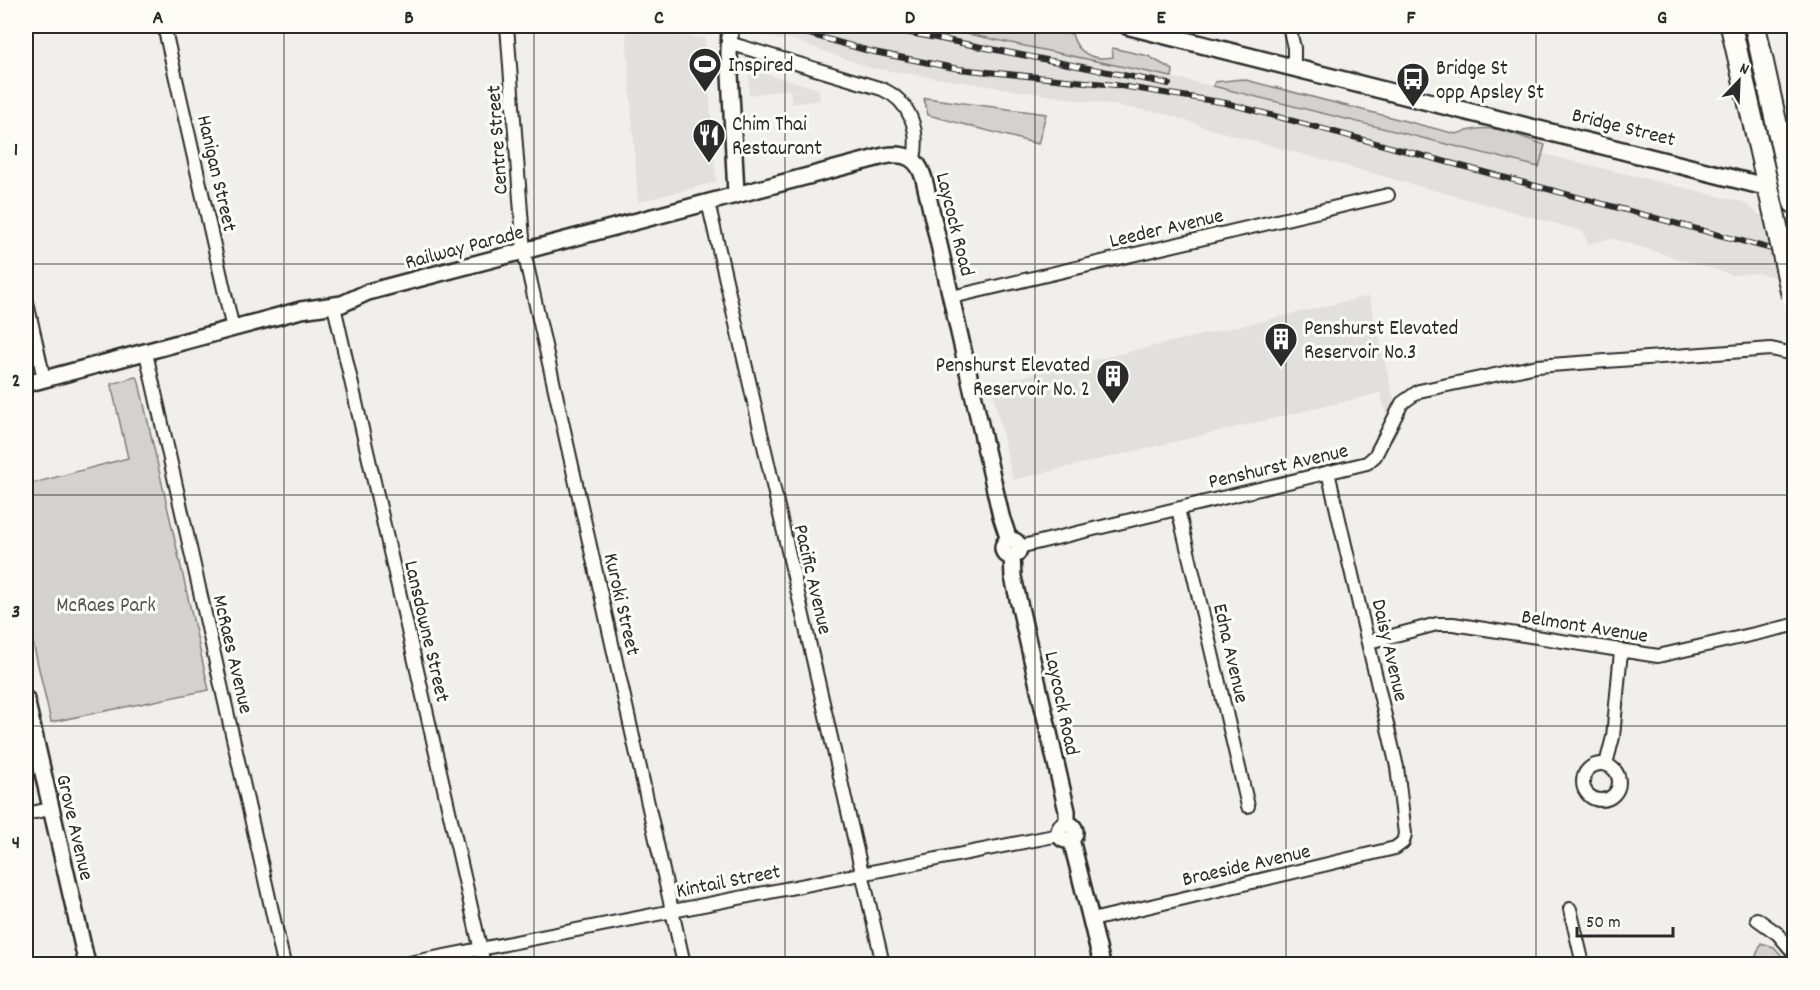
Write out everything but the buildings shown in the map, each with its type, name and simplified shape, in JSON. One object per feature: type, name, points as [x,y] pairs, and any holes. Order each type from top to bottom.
[{"type":"highway","points":[[1731,26],[1793,303]]},
{"type":"highway","points":[[1755,26],[1794,198]]},
{"type":"highway","name":"Bridge Street","points":[[1767,187],[1794,198]]},
{"type":"main road","name":"Bridge Street","points":[[1128,26],[1767,187]]},
{"type":"street","name":"Hanigan Street","points":[[164,26],[233,329]]},
{"type":"street","name":"Centre Street","points":[[507,26],[524,252]]},
{"type":"street","points":[[730,26],[736,194]]},
{"type":"street","points":[[1289,26],[1294,48],[1294,68]]},
{"type":"street","name":"Laycock Road","points":[[729,43],[882,89],[898,97],[908,110],[915,130],[914,159],[924,179],[999,505],[1013,547],[1013,577],[1067,811],[1065,832],[1092,920],[1102,964]]},
{"type":"street","name":"Railway Parade","points":[[26,384],[300,309],[334,306],[368,292],[892,154],[904,154],[914,159]]},
{"type":"street","name":"Leeder Avenue","points":[[952,297],[1388,195]]},
{"type":"street","name":"Pacific Avenue","points":[[708,202],[883,964]]},
{"type":"street","name":"Kuroki Street","points":[[524,252],[684,964]]},
{"type":"street","points":[[26,298],[44,379]]},
{"type":"street","name":"Lansdowne Street","points":[[334,306],[484,964]]},
{"type":"street","name":"Penshurst Avenue","points":[[1013,547],[1178,509],[1371,460],[1402,403],[1419,391],[1537,366],[1761,350],[1780,350],[1794,354]]},
{"type":"street","name":"McRaes Avenue","points":[[146,353],[284,964]]},
{"type":"street","name":"Daisy Avenue","points":[[1328,472],[1397,766],[1404,839]]},
{"type":"street","name":"Edna Avenue","points":[[1178,509],[1248,806]]},
{"type":"street","name":"Belmont Avenue","points":[[1369,642],[1437,624],[1453,624],[1664,656],[1794,625]]},
{"type":"street","points":[[1606,764],[1613,737],[1621,651]]},
{"type":"street","name":"Grove Avenue","points":[[26,699],[87,964]]},
{"type":"street","points":[[26,814],[50,809]]},
{"type":"street","name":"Kintail Street","points":[[404,964],[1065,832]]},
{"type":"street","name":"Braeside Avenue","points":[[1092,920],[1395,848],[1404,839]]},
{"type":"street","points":[[1570,909],[1583,964]]},
{"type":"street","points":[[1757,919],[1778,934],[1794,953]]},
{"type":"shaded area","points":[[730,26],[928,26],[1228,89],[1440,143],[1480,139],[1743,202],[1758,214],[1794,223],[1794,281],[1756,273],[1732,275],[1611,238],[1588,244],[1583,231],[1214,130],[1163,113],[871,68],[785,37],[781,40]]},
{"type":"shaded area","points":[[626,31],[705,38],[716,182],[638,202]]},
{"type":"shaded area","points":[[756,71],[819,89],[820,100],[792,104],[790,89],[749,95],[749,76]]},
{"type":"shaded area","points":[[1369,296],[1394,400],[1387,417],[1380,393],[1013,480],[991,384]]},
{"type":"green space","points":[[930,26],[1040,26],[1072,34],[1074,41],[1082,51],[1099,58],[1113,57],[1112,48],[1148,56],[1173,70],[1172,77]]},
{"type":"green space","points":[[1242,79],[1456,134],[1480,129],[1501,130],[1545,145],[1539,167],[1213,86],[1215,82]]},
{"type":"green space","points":[[924,99],[1046,114],[1038,144],[928,115]]},
{"type":"green space","name":"McRaes Park","points":[[138,378],[209,690],[51,722],[26,612],[26,485],[128,458],[111,384]]},
{"type":"green space","points":[[1761,943],[1774,947],[1789,964],[1753,964]]},
{"type":"railway","points":[[781,26],[869,51],[959,69],[1115,85],[1226,103],[1794,255]]},
{"type":"railway","points":[[875,26],[1169,84]]},
{"type":"place","name":"Inspired","points":[[705,93]]},
{"type":"place","name":"Bridge St opp Apsley St","points":[[1413,108]]},
{"type":"place","name":"Chim Thai Restaurant","points":[[709,164]]},
{"type":"place","name":"Penshurst Elevated Reservoir No.3","points":[[1281,368]]},
{"type":"place","name":"Penshurst Elevated Reservoir No. 2","points":[[1113,405]]}]
